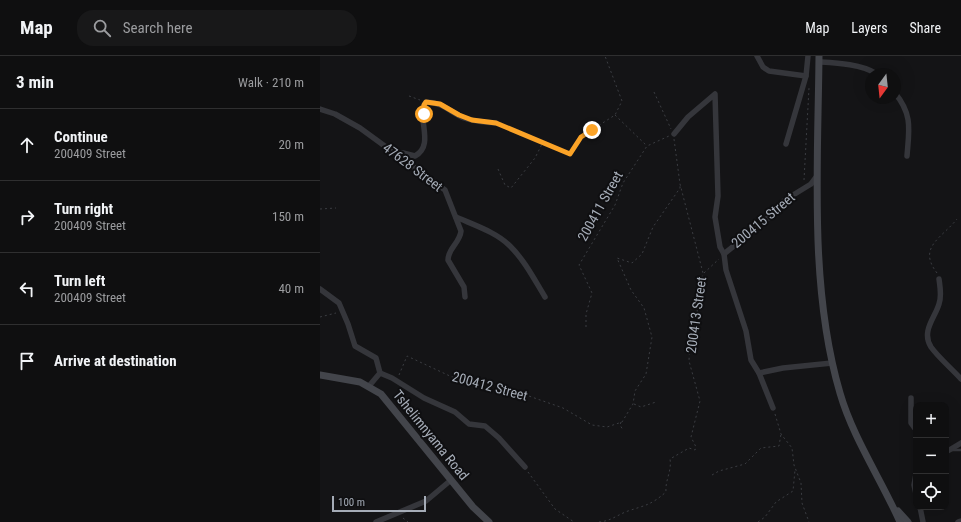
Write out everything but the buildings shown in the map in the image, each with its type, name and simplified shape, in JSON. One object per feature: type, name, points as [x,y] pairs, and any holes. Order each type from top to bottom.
[{"type":"street","points":[[757,56],[763,67],[769,71],[806,76]]},
{"type":"street","points":[[786,144],[806,76],[808,56]]},
{"type":"street","points":[[865,69],[819,59],[817,176],[818,242],[822,296],[832,363],[840,395],[853,427],[900,522]]},
{"type":"street","points":[[674,134],[688,116],[715,94],[718,196],[715,217],[720,247],[724,254]]},
{"type":"street","points":[[396,154],[403,153],[414,156],[422,150],[425,138],[424,108],[426,102],[440,104],[459,115],[472,120],[496,123]]},
{"type":"street","points":[[901,102],[910,123],[907,156]]},
{"type":"street","name":"47628 Street","points":[[320,109],[335,114],[360,128],[445,190],[461,231],[460,237],[450,251],[448,260],[463,284],[465,297]]},
{"type":"street","points":[[803,189],[817,176]]},
{"type":"street","name":"200415 Street","points":[[773,408],[759,373],[752,360],[746,331],[726,270],[724,254],[767,219],[785,200],[803,189]]},
{"type":"street","points":[[456,218],[487,230],[510,246],[528,268],[545,297]]},
{"type":"street","points":[[939,279],[941,294],[940,303],[929,325],[928,340],[932,349],[961,379]]},
{"type":"street","points":[[320,289],[339,302],[355,346],[376,358],[380,373]]},
{"type":"street","points":[[759,373],[783,368],[832,363]]},
{"type":"street","points":[[380,373],[396,380],[424,398],[454,412],[469,424],[485,426],[499,438],[525,467]]},
{"type":"street","points":[[369,386],[380,373]]},
{"type":"street","name":"Tshelimnyama Road","points":[[320,376],[348,378],[369,386],[381,394],[473,507],[489,522]]},
{"type":"street","points":[[912,398],[911,423],[913,426]]},
{"type":"street","points":[[949,450],[961,444]]},
{"type":"street","points":[[376,522],[426,501],[451,480]]},
{"type":"street","points":[[892,505],[908,522]]},
{"type":"street","points":[[920,510],[922,521]]},
{"type":"lane","points":[[949,451],[961,450]]},
{"type":"path","points":[[496,123],[570,154],[581,137],[615,115],[622,101],[605,56]]},
{"type":"path","name":"200415 Street","points":[[803,189],[809,111],[809,85]]},
{"type":"path","name":"200413 Street","points":[[599,522],[607,522],[626,512],[653,503],[666,492],[666,487],[671,472],[670,459],[689,448],[695,450],[696,447],[691,437],[700,401],[689,361],[690,335],[698,319],[696,296],[703,273],[680,184],[674,134],[654,92]]},
{"type":"path","points":[[409,96],[426,102]]},
{"type":"path","points":[[615,115],[647,146],[674,134]]},
{"type":"path","points":[[498,169],[505,185],[511,188],[535,158],[543,143]]},
{"type":"path","name":"200411 Street","points":[[586,327],[586,314],[592,293],[579,265],[615,205],[623,183],[647,146]]},
{"type":"path","points":[[623,430],[620,426],[633,404],[635,391],[646,374],[652,337],[644,308],[631,290],[617,258],[632,263],[642,254],[653,227],[680,188],[680,184]]},
{"type":"path","points":[[320,209],[336,208]]},
{"type":"path","points":[[939,279],[929,256],[931,247],[957,219]]},
{"type":"path","points":[[703,273],[724,254]]},
{"type":"path","points":[[320,317],[343,311]]},
{"type":"path","name":"200412 Street","points":[[396,380],[407,356],[452,377],[506,388],[563,408],[592,425],[607,426],[622,422]]},
{"type":"path","points":[[633,404],[641,406],[656,402]]},
{"type":"path","points":[[712,476],[719,471],[740,466],[749,461],[756,451],[761,448],[779,446],[781,443],[781,434],[773,408]]},
{"type":"path","points":[[781,434],[792,448],[796,469],[801,483],[802,503],[809,522]]},
{"type":"path","points":[[525,467],[555,509],[574,522]]},
{"type":"path","points":[[758,522],[765,517],[776,502],[793,491],[796,469]]},
{"type":"route","points":[[424,114],[424,104],[426,102],[436,102],[448,107],[464,118],[496,123],[570,154],[581,137],[592,130]]}]
